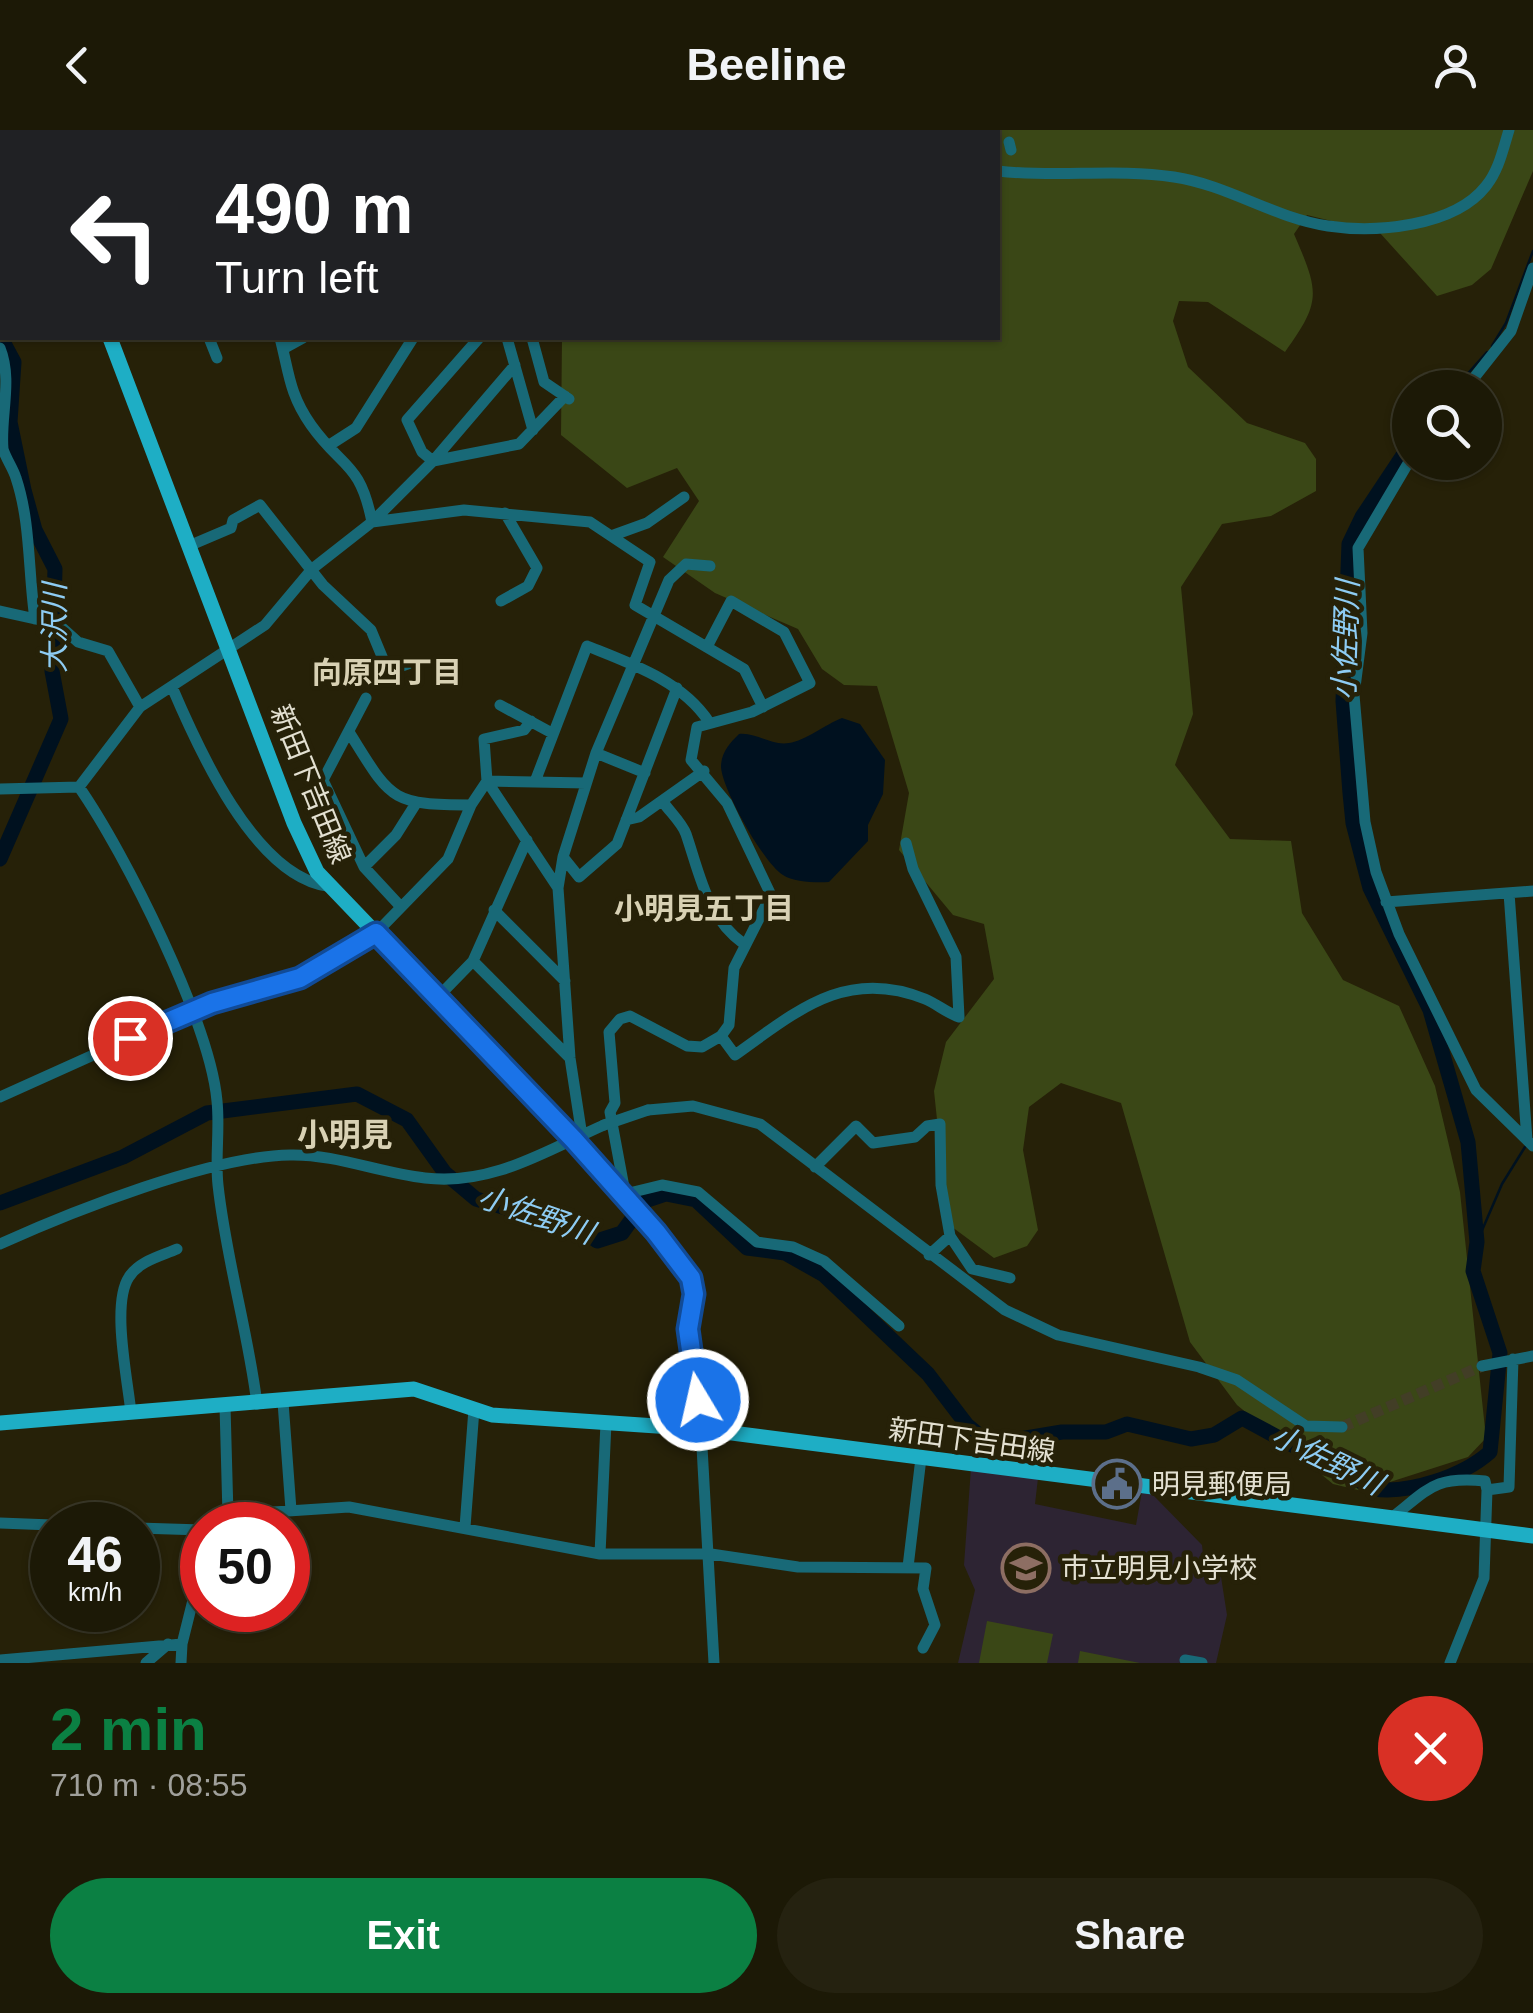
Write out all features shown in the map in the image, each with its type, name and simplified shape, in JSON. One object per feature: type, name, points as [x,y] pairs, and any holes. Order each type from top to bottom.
[{"type":"main road","name":"新田下吉田線","points":[[111,340],[231,646],[294,824],[327,886],[578,1138],[691,1278],[690,1349],[701,1429]]},
{"type":"main road","name":"新田下吉田線","points":[[0,1423],[414,1389],[492,1415],[701,1429],[1533,1536]]},
{"type":"street","points":[[1000,171],[1176,178],[1218,187],[1327,226],[1367,227],[1452,213],[1470,203],[1496,172],[1509,130]]},
{"type":"street","points":[[1480,370],[1511,331],[1533,268]]},
{"type":"street","points":[[210,340],[217,358]]},
{"type":"street","points":[[328,446],[356,428],[411,340]]},
{"type":"street","points":[[432,461],[422,452],[407,420],[477,340]]},
{"type":"street","points":[[508,340],[533,430]]},
{"type":"street","points":[[432,461],[519,444],[567,398],[544,382],[533,340]]},
{"type":"street","points":[[282,343],[286,377],[309,422],[328,446],[351,464],[362,482],[372,522]]},
{"type":"street","points":[[0,346],[6,363],[1,445],[30,552],[29,582],[39,619]]},
{"type":"street","points":[[0,789],[41,791],[79,787],[140,707],[265,624],[312,569],[372,522],[432,461],[515,365]]},
{"type":"street","points":[[1398,480],[1358,548],[1362,633],[1354,695],[1365,822],[1386,902],[1476,1090],[1530,1143]]},
{"type":"street","points":[[611,536],[646,522],[684,497]]},
{"type":"street","points":[[191,545],[230,528],[233,520],[260,504],[312,569],[371,630],[388,671],[413,662]]},
{"type":"street","points":[[372,522],[464,510],[590,522],[650,562],[635,604],[744,670],[764,707]]},
{"type":"street","points":[[501,601],[528,586],[536,568],[506,513]]},
{"type":"street","points":[[578,1138],[558,888],[563,857],[596,753],[670,580],[680,568],[693,562],[710,566]]},
{"type":"street","points":[[708,645],[731,602],[784,632],[810,683],[764,707],[697,726],[691,760],[727,803],[771,890],[732,975],[729,1025],[721,1036],[702,1047],[687,1046],[630,1016],[610,1032],[615,1103],[610,1112],[626,1197],[662,1185],[698,1192],[757,1242],[793,1248],[824,1260],[898,1326]]},
{"type":"street","points":[[0,611],[58,624],[78,642],[108,651],[140,707]]},
{"type":"street","points":[[536,779],[587,646],[676,688],[695,700],[709,722]]},
{"type":"street","points":[[172,687],[229,800],[278,862],[327,886]]},
{"type":"street","points":[[563,857],[579,877],[616,844],[676,688]]},
{"type":"street","points":[[366,698],[323,780],[364,866],[402,907]]},
{"type":"street","points":[[500,704],[552,733]]},
{"type":"street","points":[[531,722],[524,730],[484,739],[486,781],[558,888]]},
{"type":"street","points":[[349,732],[386,791],[415,805],[471,805]]},
{"type":"street","points":[[596,753],[645,773]]},
{"type":"street","points":[[626,820],[663,802],[704,771]]},
{"type":"street","points":[[486,781],[586,783]]},
{"type":"street","points":[[0,1097],[191,1010],[300,978],[376,933],[448,859],[486,781]]},
{"type":"street","points":[[79,787],[122,858],[191,1010],[217,1099],[218,1165],[257,1404]]},
{"type":"street","points":[[663,802],[685,831],[711,907],[727,933],[744,944]]},
{"type":"street","points":[[364,866],[396,835],[415,805]]},
{"type":"street","points":[[437,998],[473,961],[527,840]]},
{"type":"street","points":[[721,1036],[735,1054],[813,1002],[865,986],[924,998],[960,1017],[956,957],[913,869],[906,843]]},
{"type":"street","points":[[1386,902],[1533,891]]},
{"type":"street","points":[[1509,893],[1530,1143]]},
{"type":"street","points":[[494,910],[565,981]]},
{"type":"street","points":[[473,961],[570,1058]]},
{"type":"street","points":[[0,1244],[218,1165],[256,1157],[309,1156],[426,1178],[489,1175],[648,1110],[694,1106],[760,1124],[1005,1310],[1058,1335],[1199,1367],[1236,1380],[1306,1426],[1342,1427]]},
{"type":"street","points":[[815,1167],[856,1126],[873,1143],[915,1138],[927,1126],[940,1124],[941,1185],[950,1236],[972,1269],[1010,1278]]},
{"type":"street","points":[[929,1255],[950,1236]]},
{"type":"street","points":[[132,1413],[122,1321],[126,1283],[146,1262],[177,1249]]},
{"type":"street","points":[[1486,1365],[1533,1356]]},
{"type":"street","points":[[1487,1490],[1510,1487],[1513,1359]]},
{"type":"street","points":[[283,1402],[289,1502]]},
{"type":"street","points":[[225,1406],[228,1502]]},
{"type":"street","points":[[465,1527],[474,1409]]},
{"type":"street","points":[[600,1554],[606,1423]]},
{"type":"street","points":[[701,1429],[711,1554],[714,1663]]},
{"type":"street","points":[[908,1568],[921,1458]]},
{"type":"street","points":[[1390,1519],[1423,1489],[1451,1478],[1485,1482],[1488,1532],[1484,1578],[1450,1663]]},
{"type":"street","points":[[310,1509],[348,1507],[600,1554],[711,1554],[798,1567],[926,1568],[923,1589],[935,1624],[923,1648]]},
{"type":"street","points":[[0,1524],[30,1525]]},
{"type":"street","points":[[180,1629],[175,1644],[181,1663]]},
{"type":"street","points":[[0,1660],[175,1644]]},
{"type":"street","points":[[146,1663],[175,1644]]},
{"type":"street","points":[[1185,1660],[1202,1663]]},
{"type":"shaded area","points":[[971,1468],[1038,1478],[1035,1504],[1136,1525],[1142,1491],[1153,1495],[1202,1545],[1204,1564],[1221,1577],[1227,1615],[1216,1663],[958,1663],[975,1590],[964,1565]]},
{"type":"green space","points":[[1000,130],[1533,130],[1533,171],[1491,269],[1472,285],[1437,296],[1380,233],[1307,215],[1294,234],[1313,296],[1306,320],[1285,352],[1208,302],[1179,301],[1173,321],[1188,367],[1247,423],[1305,443],[1316,459],[1316,491],[1271,516],[1222,524],[1181,587],[1193,714],[1175,765],[1230,839],[1291,841],[1302,913],[1343,980],[1399,1006],[1435,1086],[1460,1192],[1486,1438],[1468,1457],[1362,1491],[1333,1484],[1237,1405],[1190,1342],[1121,1103],[1061,1083],[1029,1107],[1023,1150],[1038,1230],[1027,1246],[994,1258],[948,1224],[934,1091],[946,1042],[994,979],[984,924],[953,915],[899,850],[909,793],[877,686],[844,685],[822,669],[798,629],[715,593],[663,557],[699,501],[677,468],[627,488],[561,435],[562,340],[1000,340]]},
{"type":"green space","points":[[987,1621],[1053,1634],[1047,1663],[979,1663]]},
{"type":"green space","points":[[1080,1651],[1140,1663],[1078,1663]]},
{"type":"water","points":[[842,718],[860,724],[885,760],[883,794],[868,825],[868,841],[829,882],[793,879],[783,875],[765,857],[745,825],[723,778],[723,757],[739,734],[789,743]]},
{"type":"waterway","name":"小佐野川","points":[[1492,346],[1506,323],[1533,251]]},
{"type":"waterway","name":"大沢川","points":[[0,859],[61,719],[52,671],[55,569],[35,530],[24,490],[10,422],[14,362],[2,340]]},
{"type":"waterway","name":"小佐野川","points":[[1471,370],[1487,352]]},
{"type":"waterway","name":"小佐野川","points":[[0,1203],[123,1157],[207,1113],[357,1094],[407,1120],[445,1173],[476,1199],[583,1231],[597,1241],[622,1233],[645,1201],[666,1194],[696,1200],[747,1248],[785,1253],[824,1275],[928,1374],[967,1425],[990,1444],[1062,1432],[1106,1432],[1127,1424],[1191,1439],[1214,1435],[1242,1418],[1374,1489],[1419,1486],[1466,1469],[1490,1452],[1500,1353],[1473,1271],[1477,1242],[1468,1142],[1430,1010],[1370,888],[1353,823],[1343,701],[1349,544],[1392,472]]},
{"type":"waterway","points":[[1477,1242],[1502,1184],[1525,1147]]},
{"type":"tunnel","points":[[1342,1427],[1482,1366]]},
{"type":"place","name":"明見郵便局","points":[[1117,1484]]},
{"type":"place","name":"市立明見小学校","points":[[1026,1568]]},
{"type":"district","name":"向原四丁目","points":[[387,673]]},
{"type":"district","name":"小明見五丁目","points":[[704,909]]},
{"type":"district","name":"小明見","points":[[345,1135]]},
{"type":"route","points":[[130,1038],[191,1010],[300,978],[376,933],[574,1140],[656,1232],[691,1278],[694,1294],[688,1329],[698,1400]]}]
